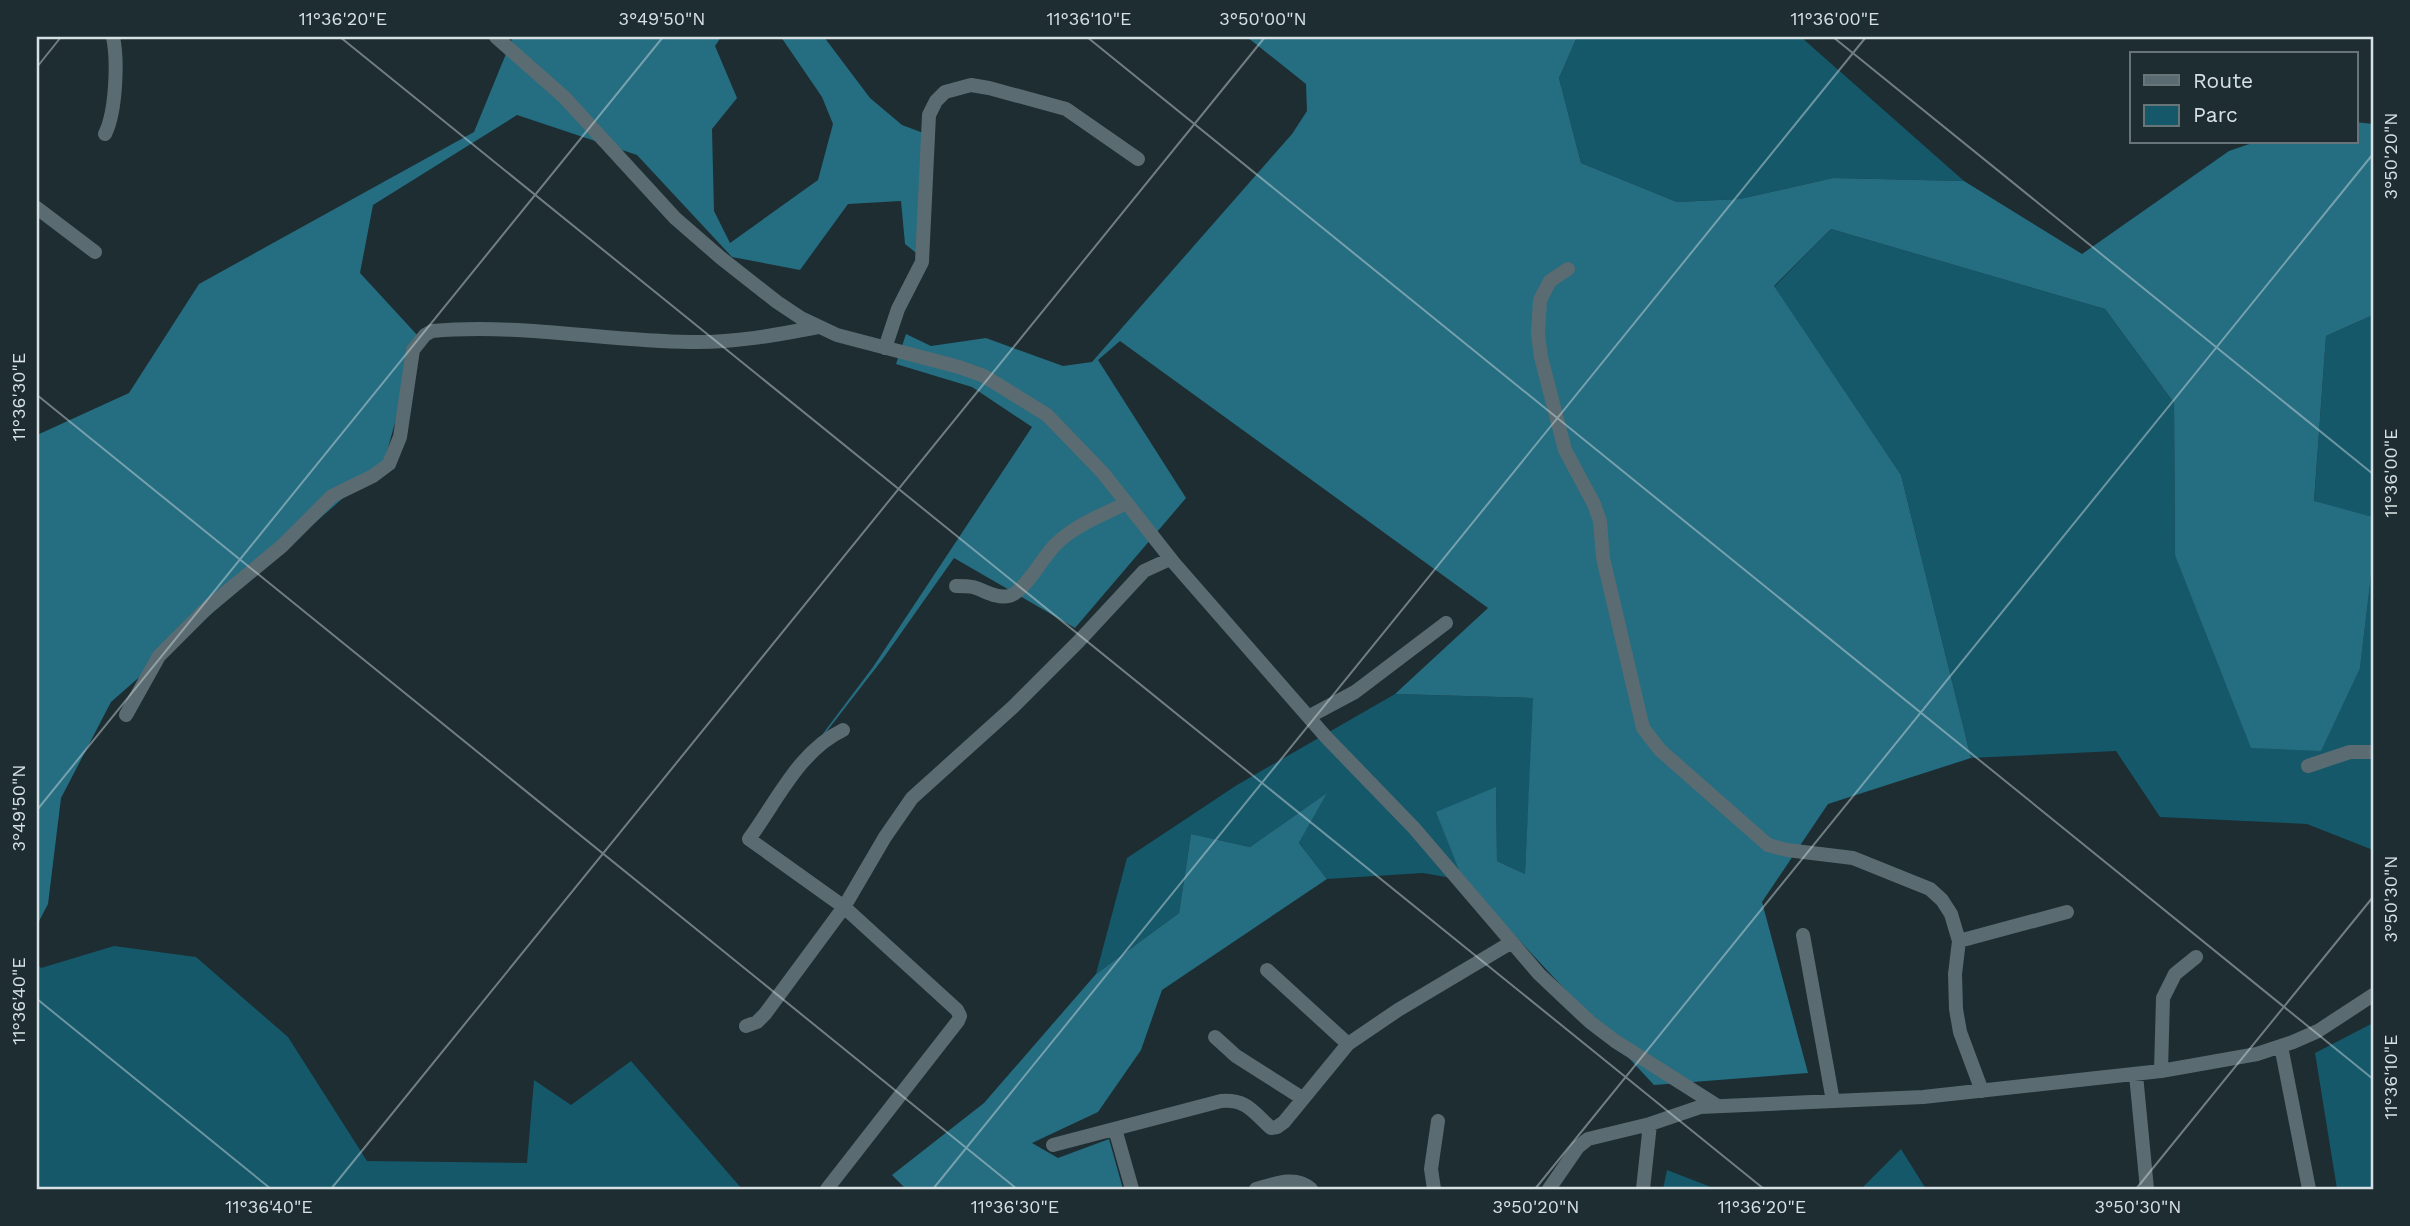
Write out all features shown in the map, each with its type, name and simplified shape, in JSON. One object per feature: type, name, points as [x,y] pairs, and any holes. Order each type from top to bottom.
[{"type":"street","points":[[105,134],[110,124],[112,109],[115,45],[113,37]]},
{"type":"street","points":[[496,37],[564,97],[649,192],[698,238],[777,302],[818,327],[837,335],[984,376],[1032,404],[1067,434],[1103,473],[1170,559],[1326,737],[1414,828],[1539,974],[1590,1023],[1716,1105]]},
{"type":"street","points":[[885,348],[898,309],[922,262],[929,115],[936,101],[945,92],[971,85],[1066,109],[1138,159]]},
{"type":"street","points":[[37,208],[95,252]]},
{"type":"street","points":[[1568,269],[1550,281],[1540,300],[1538,334],[1541,357],[1566,450],[1600,521],[1603,558],[1643,728],[1660,750],[1768,845],[1853,858],[1930,889],[1942,900],[1951,914],[1959,941],[1955,974],[1960,1032],[1982,1091]]},
{"type":"street","points":[[126,715],[159,656],[207,608],[282,546],[332,496],[373,476],[390,464],[400,437],[413,350],[425,335],[432,331],[527,331],[690,342],[739,340],[818,327]]},
{"type":"street","points":[[956,586],[973,587],[988,594],[1009,596],[1018,591],[1055,544],[1084,523],[1126,503]]},
{"type":"street","points":[[746,1026],[757,1022],[765,1014],[844,906],[912,798],[1013,707],[1144,571],[1170,559]]},
{"type":"street","points":[[1310,716],[1354,692],[1446,623]]},
{"type":"street","points":[[827,1189],[960,1016],[912,967],[844,906],[749,839],[808,755],[826,738],[843,730]]},
{"type":"street","points":[[2308,766],[2350,752],[2373,752]]},
{"type":"street","points":[[1959,941],[2067,912]]},
{"type":"street","points":[[1803,935],[1833,1101]]},
{"type":"street","points":[[1052,1145],[1222,1101],[1237,1100],[1247,1105],[1271,1128],[1277,1127],[1339,1058],[1348,1044],[1398,1010],[1512,943]]},
{"type":"street","points":[[2161,1071],[2163,998],[2175,974],[2196,957]]},
{"type":"street","points":[[1267,970],[1348,1044]]},
{"type":"street","points":[[1549,1189],[1578,1147],[1588,1139],[1650,1124],[1692,1110],[1716,1105],[1923,1097],[2161,1071],[2257,1054],[2318,1031],[2373,995]]},
{"type":"street","points":[[1215,1037],[1236,1056],[1302,1098]]},
{"type":"street","points":[[2281,1045],[2309,1189]]},
{"type":"street","points":[[2136,1075],[2147,1189]]},
{"type":"street","points":[[1434,1189],[1431,1169],[1438,1121]]},
{"type":"street","points":[[1643,1189],[1650,1124]]},
{"type":"street","points":[[1115,1129],[1132,1189]]},
{"type":"street","points":[[1256,1189],[1289,1181],[1306,1184],[1311,1189]]},
{"type":"green space","points":[[1577,37],[1801,37],[1964,181],[1833,178],[1740,199],[1677,202],[1581,163],[1559,78]]},
{"type":"green space","points":[[1831,229],[2105,309],[2174,403],[2175,555],[2360,667],[2373,559],[2373,850],[2307,824],[2160,817],[2116,751],[1971,758],[1901,475],[1774,287]]},
{"type":"green space","points":[[2373,315],[2373,517],[2314,502],[2326,336]]},
{"type":"green space","points":[[1395,694],[1534,698],[1525,874],[1497,861],[1496,788],[1463,880],[1423,873],[1327,879],[1299,843],[1326,794],[1250,847],[1191,834],[1179,913],[1096,974],[1127,858],[1237,785]]},
{"type":"green space","points":[[114,946],[196,957],[288,1037],[367,1161],[527,1163],[534,1080],[571,1105],[631,1061],[742,1189],[37,1189],[37,964],[41,968]]},
{"type":"green space","points":[[2373,1023],[2373,1189],[2337,1189],[2315,1053]]},
{"type":"green space","points":[[1901,1149],[1926,1189],[1861,1189]]},
{"type":"green space","points":[[1667,1170],[1716,1189],[1663,1189]]},
{"type":"shaded area","points":[[510,37],[721,37],[715,46],[737,98],[712,129],[714,211],[730,243],[818,180],[833,124],[822,97],[781,37],[824,37],[870,98],[902,125],[934,137],[925,260],[905,244],[901,201],[848,204],[800,270],[732,257],[637,155],[517,115],[373,205],[360,273],[419,337],[384,462],[111,702],[61,798],[48,904],[37,925],[37,435],[129,393],[199,284],[474,132],[512,39]]},
{"type":"shaded area","points":[[1247,37],[1577,37],[1559,78],[1581,163],[1677,202],[1740,199],[1833,178],[1964,181],[2082,254],[2229,151],[2249,144],[2358,144],[2358,122],[2373,124],[2373,315],[2326,336],[2314,501],[2373,517],[2373,559],[2360,668],[2321,751],[2251,748],[2175,555],[2174,403],[2105,309],[1831,229],[1774,286],[1901,475],[1971,758],[1828,804],[1762,902],[1808,1073],[1654,1085],[1463,880],[1436,812],[1496,787],[1497,861],[1525,874],[1533,698],[1395,694],[1488,608],[1120,341],[1098,360],[1186,498],[1075,628],[954,558],[882,660],[768,807],[873,667],[1032,427],[972,387],[896,364],[906,334],[931,346],[986,338],[1063,366],[1092,362],[1292,134],[1307,111],[1306,84]]},
{"type":"shaded area","points":[[1327,793],[1299,843],[1327,879],[1162,990],[1141,1050],[1098,1112],[1032,1143],[1058,1158],[1109,1139],[1123,1189],[906,1189],[892,1175],[984,1103],[1096,974],[1179,913],[1191,834],[1250,847]]}]
